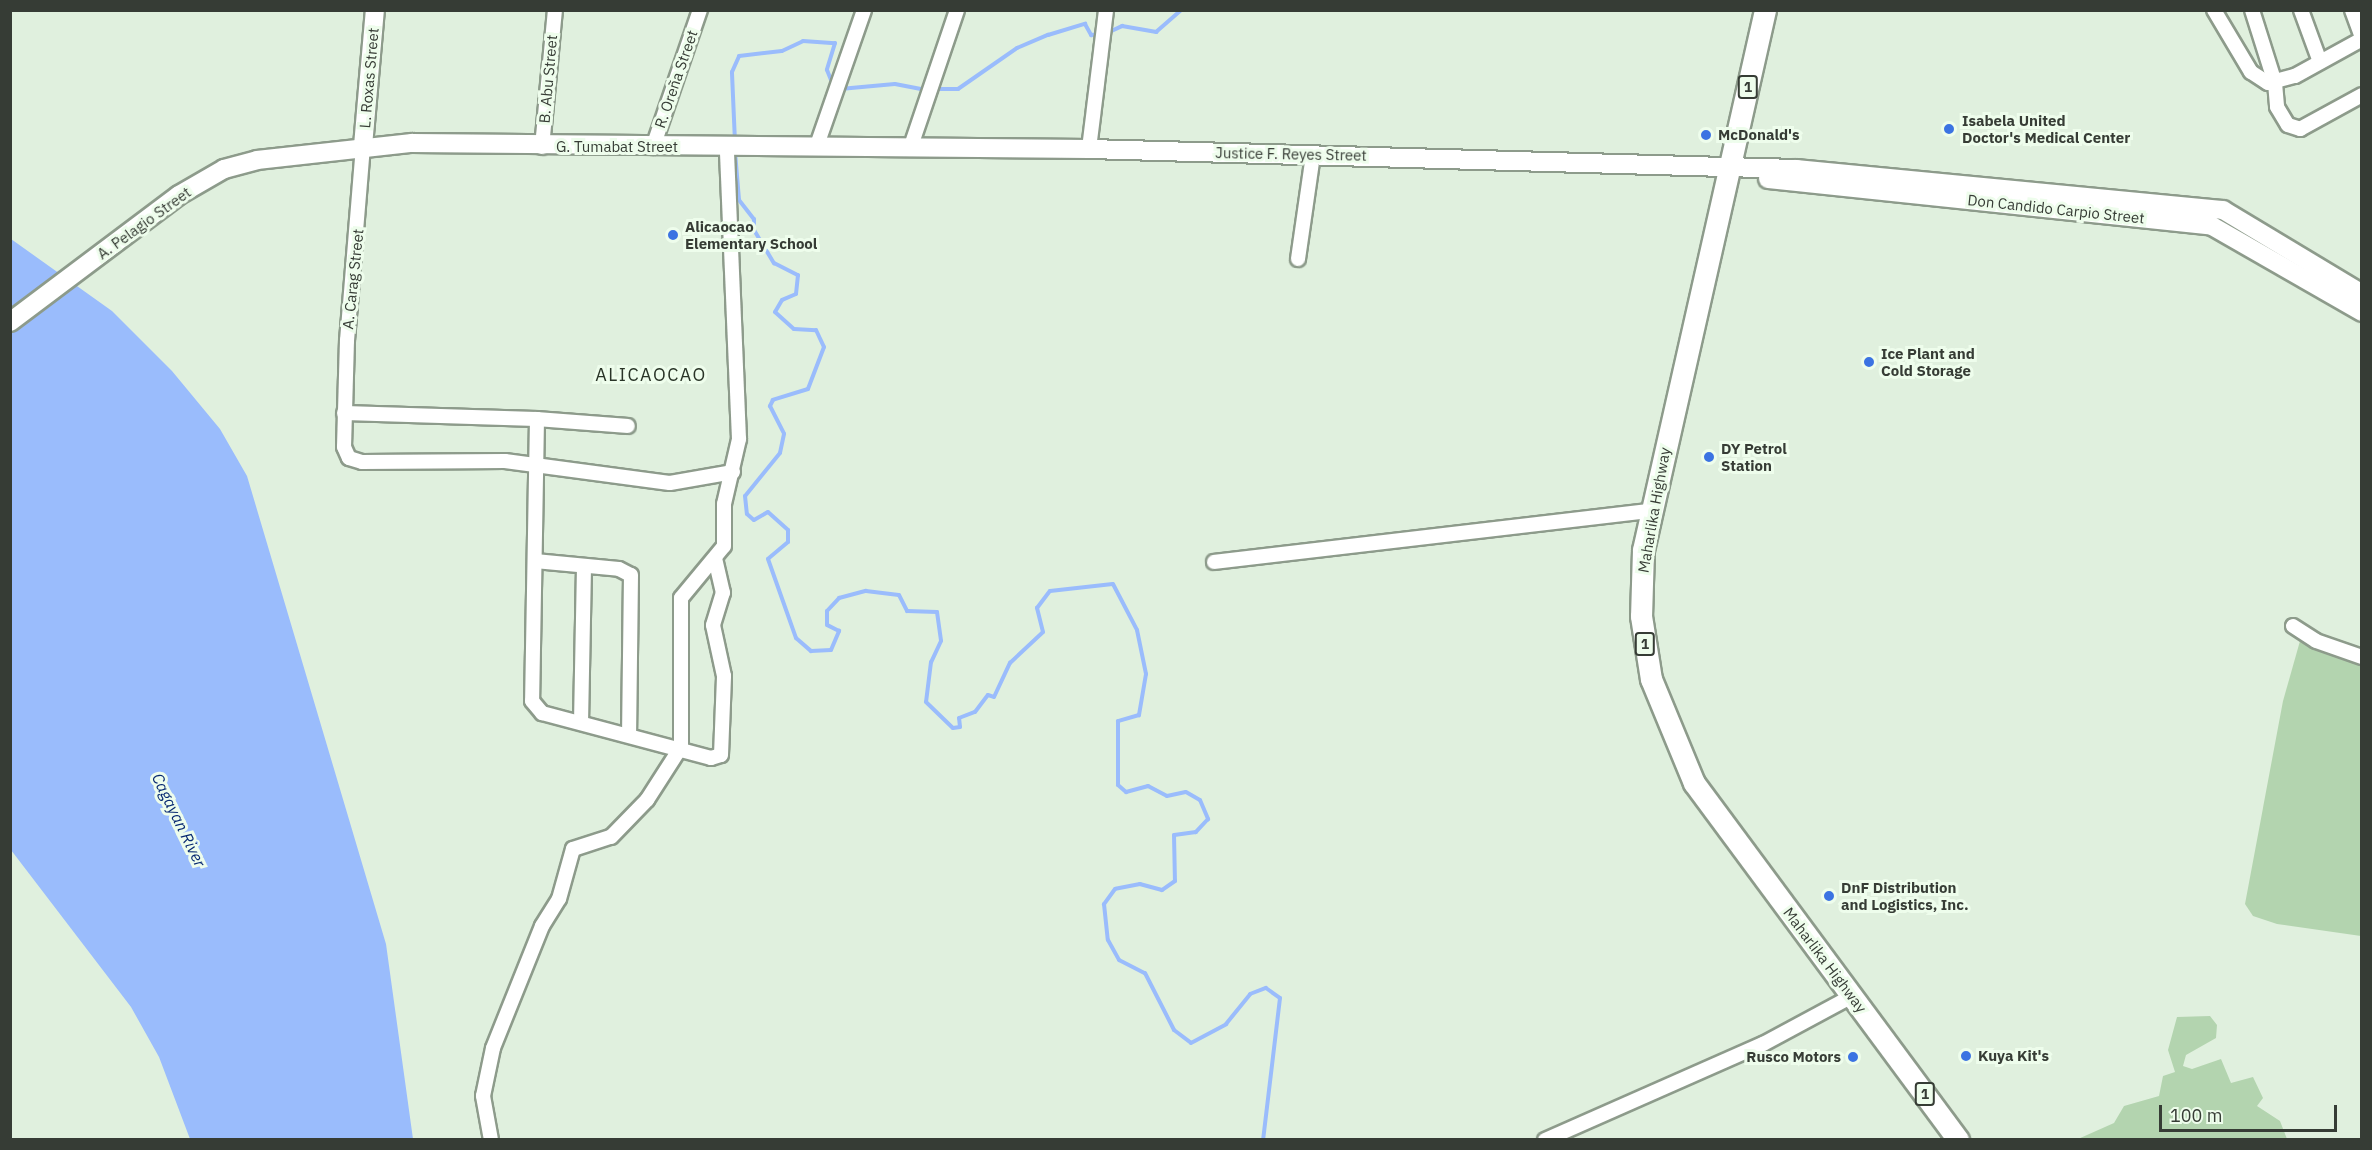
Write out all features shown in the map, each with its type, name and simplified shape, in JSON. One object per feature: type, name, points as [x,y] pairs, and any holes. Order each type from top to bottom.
[{"type":"main road","name":"L. Roxas Street","points":[[363,146],[375,10]]},
{"type":"main road","name":"Maharlika Highway","points":[[1766,10],[1723,169],[1650,511],[1641,582],[1643,635],[1651,679],[1675,747],[1745,856],[1958,1140]]},
{"type":"main road","name":"G. Tumabat Street","points":[[363,146],[871,148]]},
{"type":"main road","name":"A. Pelagio Street","points":[[10,322],[112,246],[224,169],[363,146]]},
{"type":"main road","name":"Justice F. Reyes Street","points":[[871,148],[1089,149],[1723,169]]},
{"type":"main road","name":"Don Candido Carpio Street","points":[[1723,169],[2223,210],[2361,294]]},
{"type":"main road","name":"Don Candido Carpio Street","points":[[1723,169],[2212,226],[2361,312]]},
{"type":"street","name":"B. Abu Street","points":[[542,147],[555,10]]},
{"type":"street","name":"R. Oreña Street","points":[[653,147],[700,10]]},
{"type":"street","points":[[816,148],[864,10]]},
{"type":"street","points":[[910,149],[957,10]]},
{"type":"street","points":[[1089,149],[1106,10]]},
{"type":"street","points":[[2214,10],[2251,72],[2259,80],[2275,83],[2320,62],[2361,38],[2352,10]]},
{"type":"street","points":[[2252,10],[2275,83],[2280,116],[2294,128],[2361,95]]},
{"type":"street","points":[[2301,10],[2320,62]]},
{"type":"street","name":"A. Carag Street","points":[[363,146],[344,413],[344,447],[355,461],[536,465]]},
{"type":"street","points":[[491,1140],[483,1096],[493,1048],[542,926],[559,899],[573,849],[611,837],[647,800],[681,747],[681,598],[715,559],[726,537],[724,504],[739,439],[733,148]]},
{"type":"street","points":[[1298,259],[1313,155]]},
{"type":"street","points":[[344,413],[537,419],[628,426]]},
{"type":"street","points":[[537,419],[532,701],[542,713],[681,747],[711,758],[723,750],[724,676],[713,625],[723,593],[715,559]]},
{"type":"street","points":[[536,465],[670,483],[733,472]]},
{"type":"street","points":[[1214,562],[1650,511]]},
{"type":"street","points":[[535,561],[626,571],[633,583],[629,735]]},
{"type":"street","points":[[580,723],[584,566]]},
{"type":"street","points":[[2293,626],[2361,657]]},
{"type":"street","points":[[1545,1140],[1763,1044],[1852,996]]},
{"type":"green space","points":[[2300,641],[2361,662],[2361,936],[2277,924],[2253,916],[2245,904],[2283,701]]},
{"type":"green space","points":[[2210,1016],[2217,1025],[2216,1038],[2186,1055],[2183,1066],[2192,1069],[2221,1059],[2231,1083],[2253,1077],[2263,1098],[2257,1106],[2280,1121],[2287,1139],[2078,1139],[2114,1123],[2124,1106],[2159,1096],[2163,1076],[2175,1072],[2168,1050],[2177,1017]]},
{"type":"water","name":"Cagayan River","points":[[11,239],[112,311],[172,371],[220,429],[247,476],[386,944],[413,1139],[190,1139],[159,1057],[131,1007],[11,850]]},
{"type":"waterway","points":[[1107,33],[1122,26],[1156,32],[1181,10]]},
{"type":"waterway","points":[[934,89],[958,89],[1017,48],[1048,35],[1085,24],[1091,35],[1100,34]]},
{"type":"waterway","points":[[735,142],[732,72],[739,56],[782,51],[803,41],[835,43],[827,70],[833,85]]},
{"type":"waterway","points":[[840,89],[895,84],[927,90]]},
{"type":"waterway","points":[[735,152],[739,200],[754,219],[754,230],[774,263],[798,275],[796,294],[782,300],[775,312],[794,329],[816,330],[824,347],[808,389],[773,400],[770,406],[784,434],[780,453],[745,496],[747,514],[754,520],[768,512],[788,530],[788,542],[768,559],[796,638],[811,651],[831,650],[839,631],[827,625],[827,611],[839,598],[866,591],[899,595],[907,611],[937,612],[941,641],[931,662],[926,702],[953,728],[960,727],[959,718],[975,712],[988,695],[994,697],[1010,663],[1043,632],[1037,608],[1050,591],[1113,584],[1137,630],[1146,674],[1139,715],[1118,721],[1118,785],[1126,792],[1148,786],[1167,796],[1186,792],[1200,800],[1208,819],[1196,832],[1174,835],[1175,881],[1162,890],[1140,884],[1115,889],[1104,904],[1108,940],[1119,960],[1145,973],[1174,1030],[1191,1043],[1226,1024],[1250,994],[1266,988],[1280,998],[1263,1140]]},
{"type":"place","name":"Isabela United Doctor's Medical Center","points":[[1949,129]]},
{"type":"place","name":"McDonald's","points":[[1706,135]]},
{"type":"place","name":"Alicaocao Elementary School","points":[[673,235]]},
{"type":"place","name":"Ice Plant and Cold Storage","points":[[1869,362]]},
{"type":"place","name":"DY Petrol Station","points":[[1709,457]]},
{"type":"place","name":"DnF Distribution and Logistics, Inc.","points":[[1829,896]]},
{"type":"place","name":"Kuya Kit's","points":[[1966,1056]]},
{"type":"place","name":"Rusco Motors","points":[[1853,1057]]},
{"type":"district","name":"ALICAOCAO","points":[[651,375]]}]
